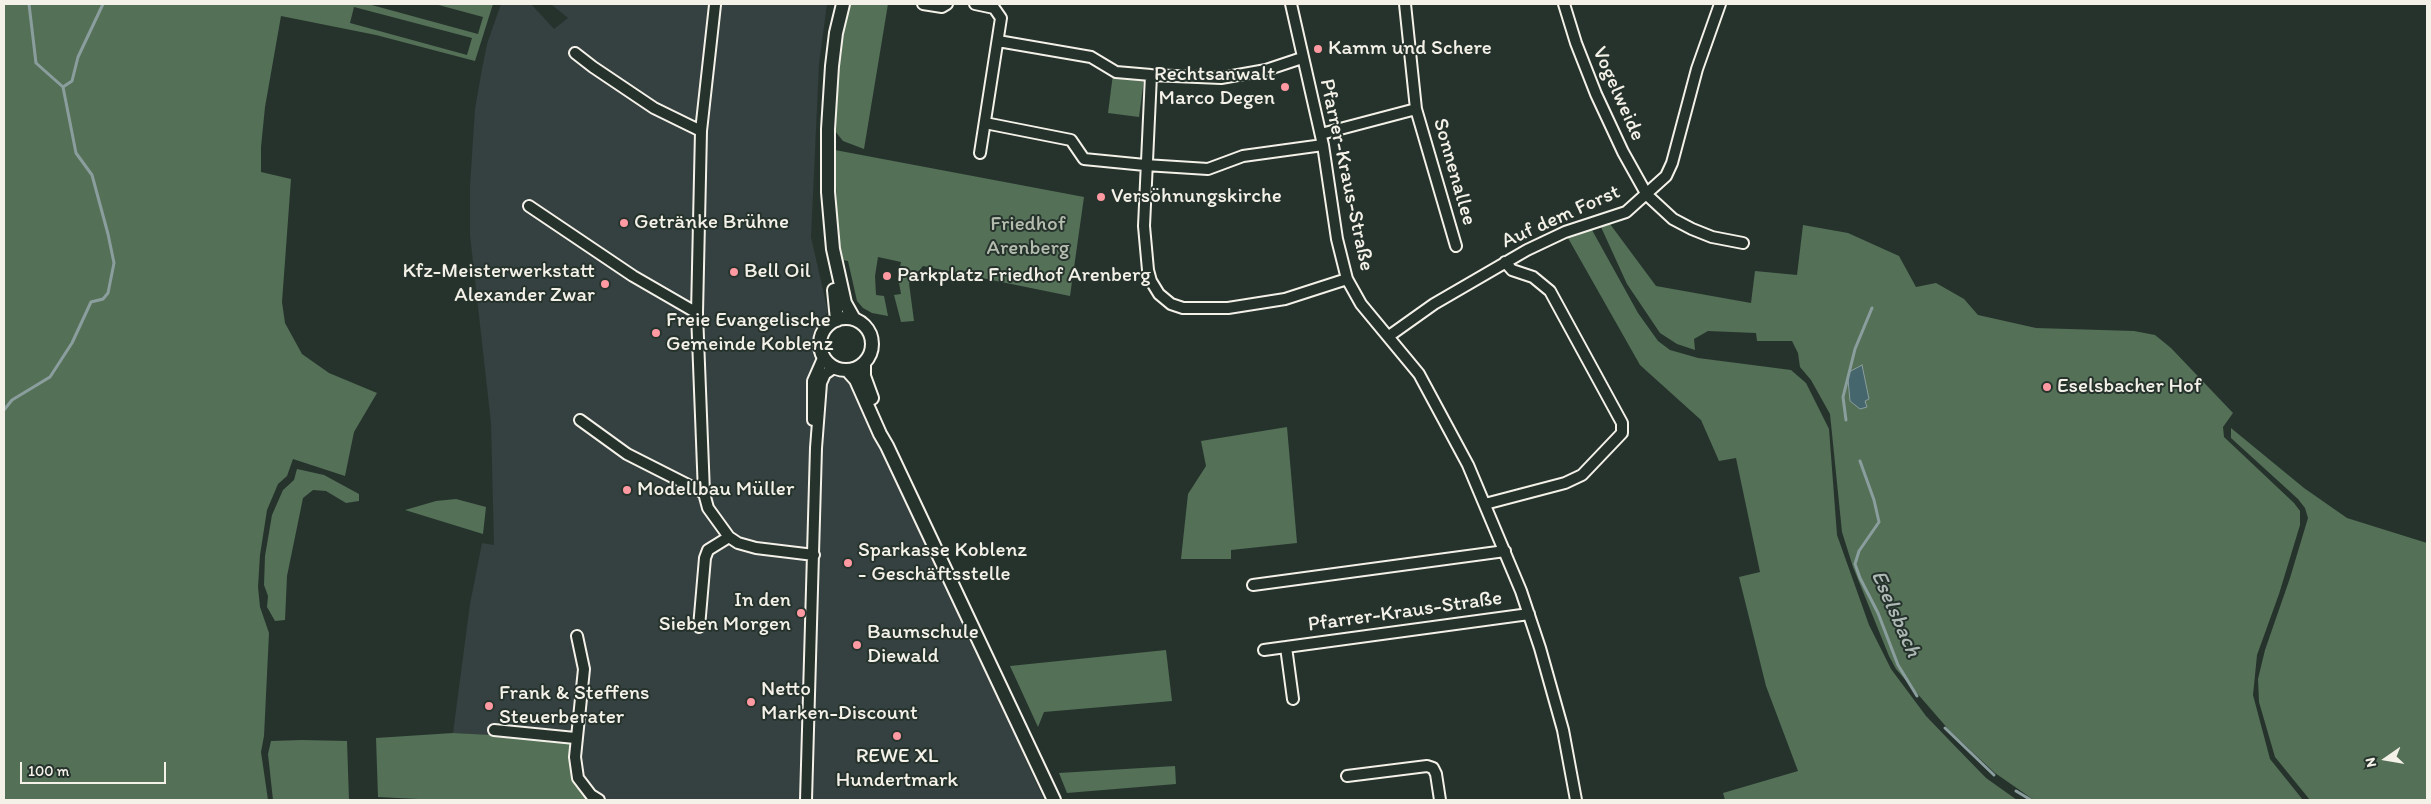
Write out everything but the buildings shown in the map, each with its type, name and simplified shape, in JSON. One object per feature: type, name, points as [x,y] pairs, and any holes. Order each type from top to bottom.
[{"type":"main road","points":[[835,4],[825,66],[821,141],[824,222],[837,306],[837,320]]},
{"type":"main road","points":[[843,4],[836,33],[832,66],[828,129],[828,192],[833,249],[845,303],[854,319],[866,328],[872,340],[870,354],[864,363],[864,376],[887,446]]},
{"type":"main road","points":[[854,319],[837,320],[827,327],[822,338],[824,356],[856,380],[1054,800]]},
{"type":"main road","points":[[841,368],[864,363]]},
{"type":"street","points":[[923,4],[942,7],[947,4]]},
{"type":"street","points":[[975,4],[989,6],[1001,18],[980,153]]},
{"type":"street","name":"Pfarrer-Kraus-Straße","points":[[1290,4],[1321,134],[1337,239],[1347,279],[1361,304],[1389,336],[1426,386],[1452,434],[1485,504],[1529,614],[1562,730],[1576,800]]},
{"type":"street","name":"Sonnenallee","points":[[1405,4],[1416,109],[1456,246]]},
{"type":"street","name":"Vogelweide","points":[[1564,4],[1576,43],[1596,94],[1623,152],[1647,195],[1673,219],[1692,229],[1712,237],[1742,243]]},
{"type":"street","points":[[1710,4],[1719,8]]},
{"type":"street","points":[[715,5],[700,130],[697,313],[704,493],[708,508],[729,537],[756,548],[814,555]]},
{"type":"street","name":"Auf dem Forst","points":[[1389,336],[1434,304],[1505,262],[1565,232],[1626,212],[1647,195],[1666,176],[1672,163],[1696,69],[1719,8]]},
{"type":"street","points":[[998,41],[1091,57],[1116,72],[1151,76],[1222,78],[1266,70],[1302,58]]},
{"type":"street","points":[[575,53],[654,108],[700,130]]},
{"type":"street","points":[[1151,76],[1144,206],[1148,270],[1154,288],[1170,304],[1190,309],[1259,304],[1300,295],[1347,279]]},
{"type":"street","name":"Sonnenallee","points":[[1321,134],[1416,109]]},
{"type":"street","points":[[985,123],[1071,140],[1084,159],[1146,165],[1208,169],[1243,156],[1323,146]]},
{"type":"street","points":[[530,206],[633,276],[697,313]]},
{"type":"street","points":[[1485,504],[1574,479],[1582,475],[1622,433],[1622,423],[1550,291],[1533,277],[1512,270],[1505,262]]},
{"type":"street","points":[[816,448],[813,432],[812,390],[815,376],[824,356]]},
{"type":"street","points":[[806,800],[816,448],[821,383],[825,374],[841,368]]},
{"type":"street","points":[[580,420],[626,454],[704,493]]},
{"type":"street","points":[[699,627],[705,558],[708,550],[729,537]]},
{"type":"street","points":[[1253,585],[1505,550]]},
{"type":"street","name":"Pfarrer-Kraus-Straße","points":[[1264,650],[1529,614]]},
{"type":"street","points":[[577,636],[584,669],[575,738],[578,778],[591,795],[599,800]]},
{"type":"street","name":"Pfarrer-Kraus-Straße","points":[[1286,647],[1292,699]]},
{"type":"street","points":[[494,730],[575,738]]},
{"type":"street","points":[[1347,776],[1427,766],[1433,768],[1436,774],[1440,800]]},
{"type":"shaded area","points":[[501,4],[531,4],[554,29],[568,18],[551,4],[827,4],[819,64],[811,237],[828,312],[821,320],[814,346],[827,367],[849,376],[894,468],[1044,800],[608,800],[602,798],[590,785],[581,769],[579,741],[453,733],[470,604],[482,543],[494,545],[491,423],[470,235],[470,186],[475,109],[487,44]]},
{"type":"green space","points":[[4,4],[368,4],[478,34],[483,17],[435,4],[493,4],[475,61],[376,35],[281,16],[265,107],[261,147],[261,172],[291,179],[282,302],[285,323],[302,354],[329,373],[377,393],[354,432],[345,476],[293,459],[287,476],[278,484],[267,510],[260,555],[258,587],[260,607],[269,633],[264,736],[261,752],[268,800],[4,800]],"holes":[[[354,7],[472,38],[467,55],[350,23]]]},
{"type":"green space","points":[[849,4],[888,4],[864,149],[843,141],[835,131],[841,40]]},
{"type":"green space","points":[[1113,74],[1144,79],[1139,117],[1108,113]]},
{"type":"green space","name":"Friedhof Arenberg","points":[[835,150],[1084,197],[1070,296],[923,266],[909,283],[914,321],[901,322],[894,295],[901,294],[898,277],[901,262],[878,257],[875,276],[876,295],[884,296],[888,316],[872,313],[863,308],[857,301],[848,261],[842,260],[837,222]]},
{"type":"green space","points":[[1610,224],[1656,286],[1751,303],[1755,271],[1797,275],[1803,225],[1848,233],[1899,256],[1916,287],[1936,283],[1964,299],[1978,315],[2036,328],[2134,331],[2155,335],[2171,348],[2233,413],[2223,427],[2224,437],[2294,503],[2300,511],[2300,525],[2279,594],[2257,655],[2253,695],[2270,759],[2303,800],[2034,800],[1995,773],[1949,730],[1896,669],[1889,656],[1853,567],[1842,532],[1830,414],[1811,380],[1800,367],[1798,353],[1792,341],[1757,341],[1756,333],[1708,331],[1694,339],[1695,350],[1677,344],[1660,333],[1627,284],[1601,227]],"holes":[[[1859,368],[1865,401],[1857,406],[1851,401],[1849,372]]]},
{"type":"green space","points":[[1592,230],[1638,313],[1658,341],[1670,350],[1698,358],[1791,370],[1806,383],[1829,429],[1837,535],[1869,625],[1891,669],[1926,716],[1950,741],[1986,778],[2017,800],[1725,800],[1723,793],[1798,771],[1766,686],[1739,577],[1760,572],[1736,458],[1719,461],[1701,420],[1640,365],[1568,238]]},
{"type":"green space","points":[[1287,427],[1297,543],[1231,550],[1231,559],[1181,559],[1188,494],[1206,466],[1201,441]]},
{"type":"green space","points":[[2231,428],[2304,488],[2347,518],[2427,543],[2427,800],[2310,800],[2275,757],[2259,702],[2258,679],[2265,650],[2308,518],[2305,508],[2298,499],[2231,438]]},
{"type":"green space","points":[[297,469],[324,475],[359,494],[359,501],[346,503],[326,491],[313,490],[303,498],[287,576],[285,620],[275,621],[267,607],[268,596],[264,585],[265,556],[272,515],[283,490],[294,480]]},
{"type":"green space","points":[[456,499],[486,507],[483,534],[405,510],[436,501]]},
{"type":"green space","points":[[1166,650],[1172,701],[1044,712],[1038,727],[1010,666]]},
{"type":"green space","points":[[453,733],[566,739],[570,743],[571,768],[580,788],[589,800],[438,800],[378,797],[376,738]]},
{"type":"green space","points":[[271,741],[347,741],[349,800],[273,800],[268,754]]},
{"type":"green space","points":[[1175,766],[1176,784],[1067,793],[1059,773]]},
{"type":"water","points":[[1862,365],[1869,399],[1865,401],[1867,407],[1860,409],[1850,401],[1848,379],[1849,372]]},
{"type":"waterway","points":[[29,4],[36,63],[63,87]]},
{"type":"waterway","points":[[4,410],[12,400],[50,377],[72,343],[91,302],[103,299],[108,293],[114,263],[108,234],[92,175],[76,153],[63,87],[72,81],[78,57],[103,4]]},
{"type":"waterway","name":"Eselsbach","points":[[1846,420],[1843,397],[1855,349],[1872,308]]},
{"type":"waterway","name":"Eselsbach","points":[[1860,461],[1874,500],[1879,522],[1859,551],[1855,564],[1878,613],[1898,665],[1917,696]]},
{"type":"waterway","name":"Eselsbach","points":[[1945,728],[1994,775]]},
{"type":"waterway","name":"Eselsbach","points":[[2016,791],[2031,800]]},
{"type":"place","name":"Kamm und Schere","points":[[1318,49]]},
{"type":"place","name":"Rechtsanwalt Marco Degen","points":[[1285,87]]},
{"type":"place","name":"Versöhnungskirche","points":[[1101,197]]},
{"type":"place","name":"Getränke Brühne","points":[[624,223]]},
{"type":"place","name":"Bell Oil","points":[[734,272]]},
{"type":"place","name":"Parkplatz Friedhof Arenberg","points":[[887,276]]},
{"type":"place","name":"Kfz-Meisterwerkstatt Alexander Zwar","points":[[605,284]]},
{"type":"place","name":"Freie Evangelische Gemeinde Koblenz","points":[[656,333]]},
{"type":"place","name":"Eselsbacher Hof","points":[[2047,387]]},
{"type":"place","name":"Modellbau Müller","points":[[627,490]]},
{"type":"place","name":"Sparkasse Koblenz - Geschäftsstelle","points":[[848,563]]},
{"type":"place","name":"In den Sieben Morgen","points":[[801,613]]},
{"type":"place","name":"Baumschule Diewald","points":[[857,645]]},
{"type":"place","name":"Netto Marken-Discount","points":[[751,702]]},
{"type":"place","name":"Frank & Steffens Steuerberater","points":[[489,706]]},
{"type":"place","name":"REWE XL Hundertmark","points":[[897,736]]}]
